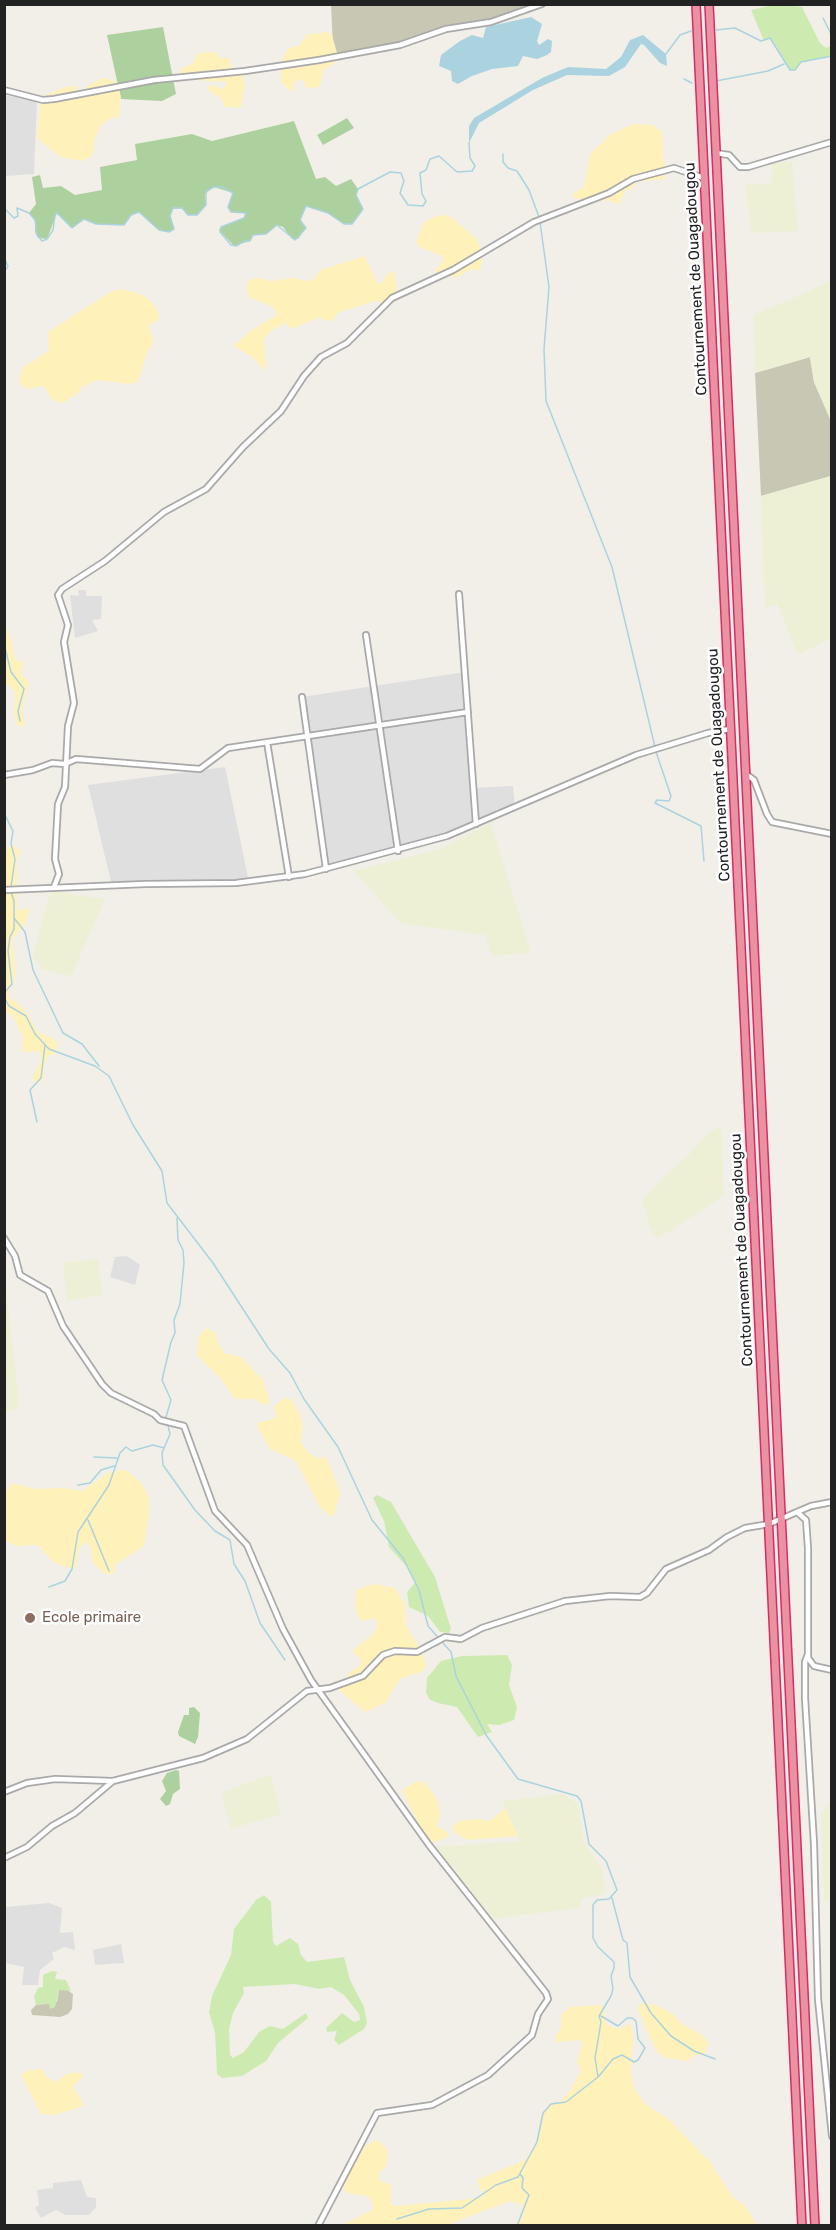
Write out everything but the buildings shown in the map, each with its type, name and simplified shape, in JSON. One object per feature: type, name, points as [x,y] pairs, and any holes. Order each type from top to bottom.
[{"type":"highway","name":"Contournement de Ouagadougou","points":[[696,4],[802,2226]]},
{"type":"highway","name":"Contournement de Ouagadougou","points":[[709,4],[815,2226]]},
{"type":"street","points":[[4,90],[43,100],[54,99],[154,80],[245,71],[337,57],[400,45],[446,29],[491,22],[542,4]]},
{"type":"street","points":[[715,153],[729,155],[741,167],[748,167],[831,142]]},
{"type":"street","points":[[54,887],[58,874],[55,859],[58,804],[65,787],[65,764],[74,703],[64,642],[68,626],[58,595],[63,589],[105,561],[164,512],[206,489],[243,447],[281,411],[304,376],[321,357],[347,342],[392,298],[453,270],[534,222],[609,193],[633,179],[674,168],[704,179]]},
{"type":"street","points":[[459,594],[476,824]]},
{"type":"street","points":[[366,635],[398,851]]},
{"type":"street","points":[[302,697],[326,869]]},
{"type":"street","points":[[4,775],[33,770],[52,763],[65,764],[76,759],[200,769],[228,748],[468,712]]},
{"type":"street","points":[[4,890],[153,883],[200,885],[289,877],[326,869],[447,836],[636,755],[708,733],[730,729]]},
{"type":"street","points":[[267,742],[289,877]]},
{"type":"street","points":[[746,774],[754,780],[766,814],[772,822],[831,834]]},
{"type":"street","points":[[4,1238],[15,1256],[20,1275],[42,1284],[48,1291],[63,1326],[102,1384],[111,1393],[154,1414],[160,1420],[184,1426],[215,1511],[247,1545],[283,1629],[318,1689],[429,1845],[535,1979],[548,1999],[538,2013],[532,2035],[488,2075],[432,2105],[377,2113],[318,2226]]},
{"type":"street","points":[[4,1792],[27,1783],[55,1779],[113,1781],[177,1766],[238,1744],[307,1691],[330,1688],[363,1676],[383,1656],[394,1651],[417,1652],[438,1640],[461,1639],[482,1628],[565,1601],[610,1596],[640,1597],[647,1593],[666,1569],[675,1563],[709,1550],[745,1528],[769,1524],[797,1512],[831,1502]]},
{"type":"street","points":[[797,1512],[805,1516],[808,1548],[808,1654],[805,1662],[805,1698],[814,1844],[818,1999],[831,2136]]},
{"type":"street","points":[[808,1654],[814,1666],[831,1670]]},
{"type":"street","points":[[4,1858],[27,1847],[52,1826],[75,1813],[113,1781]]},
{"type":"shaded area","points":[[331,5],[542,5],[511,16],[465,25],[400,45],[337,57],[333,46]]},
{"type":"shaded area","points":[[4,95],[37,101],[34,174],[5,176]]},
{"type":"shaded area","points":[[792,161],[798,231],[751,233],[746,185],[772,183],[772,164]]},
{"type":"shaded area","points":[[832,281],[831,421],[814,382],[810,357],[755,373],[754,315]]},
{"type":"shaded area","points":[[810,357],[814,382],[831,421],[831,476],[761,496],[755,373]]},
{"type":"shaded area","points":[[831,476],[831,638],[798,655],[777,604],[765,608],[761,496]]},
{"type":"shaded area","points":[[78,590],[86,590],[86,596],[102,596],[101,619],[92,620],[98,631],[75,638],[70,595],[79,596]]},
{"type":"shaded area","points":[[465,672],[474,788],[513,786],[515,807],[447,836],[326,869],[302,697]]},
{"type":"shaded area","points":[[225,767],[249,882],[112,886],[88,785]]},
{"type":"shaded area","points":[[491,823],[531,953],[492,956],[485,935],[400,923],[354,871],[440,849]]},
{"type":"shaded area","points":[[51,891],[105,899],[71,976],[42,969],[32,957]]},
{"type":"shaded area","points":[[721,1126],[724,1196],[657,1239],[650,1227],[642,1201],[709,1132]]},
{"type":"shaded area","points":[[127,1256],[140,1265],[135,1285],[110,1277],[115,1257]]},
{"type":"shaded area","points":[[98,1259],[102,1295],[67,1301],[63,1263]]},
{"type":"shaded area","points":[[5,1277],[19,1402],[17,1408],[5,1413]]},
{"type":"shaded area","points":[[271,1774],[281,1814],[231,1829],[221,1793]]},
{"type":"shaded area","points":[[563,1794],[578,1804],[584,1842],[603,1871],[605,1894],[583,1898],[579,1908],[492,1919],[434,1847],[520,1841],[502,1801]]},
{"type":"shaded area","points":[[831,1805],[831,1899],[824,1901],[821,1815],[826,1807]]},
{"type":"shaded area","points":[[49,1903],[62,1908],[60,1933],[73,1932],[75,1950],[64,1947],[52,1953],[54,1959],[40,1970],[38,1985],[22,1985],[24,1967],[5,1963],[5,1907]]},
{"type":"shaded area","points":[[121,1944],[124,1963],[95,1965],[93,1950]]},
{"type":"shaded area","points":[[59,1990],[67,1990],[73,1994],[72,2009],[68,2014],[60,2017],[32,2015],[31,2010],[36,2005],[57,2002]]},
{"type":"shaded area","points":[[81,2180],[87,2197],[96,2198],[96,2207],[89,2215],[65,2215],[56,2210],[41,2218],[35,2208],[39,2205],[37,2190],[53,2188],[53,2183]]},
{"type":"green space","points":[[777,4],[802,7],[820,43],[826,48],[831,46],[831,56],[801,62],[795,70],[790,70],[773,41],[769,39],[764,41],[751,10]]},
{"type":"green space","points":[[163,27],[176,94],[162,101],[121,99],[107,35]]},
{"type":"green space","points":[[347,118],[354,128],[323,145],[317,135]]},
{"type":"green space","points":[[294,121],[316,179],[325,177],[336,186],[351,179],[358,189],[356,195],[363,209],[352,224],[344,224],[328,213],[306,206],[300,220],[306,228],[298,239],[292,239],[283,227],[277,225],[266,234],[253,235],[250,241],[234,246],[219,230],[221,227],[244,218],[246,213],[231,212],[228,207],[233,193],[214,187],[205,194],[206,205],[197,215],[188,215],[182,208],[173,209],[170,216],[174,229],[169,232],[159,230],[139,212],[131,215],[124,225],[96,224],[84,219],[72,228],[57,213],[47,239],[38,238],[35,232],[35,220],[29,213],[36,204],[32,177],[40,175],[43,188],[61,186],[75,195],[102,190],[100,167],[137,160],[135,144],[192,134],[212,141]]},
{"type":"green space","points":[[377,1495],[391,1502],[435,1577],[451,1629],[449,1633],[440,1632],[428,1616],[409,1607],[407,1592],[415,1583],[406,1566],[389,1547],[384,1521],[373,1498]]},
{"type":"green space","points":[[507,1655],[512,1665],[509,1685],[517,1707],[514,1720],[499,1725],[487,1724],[492,1732],[478,1737],[457,1707],[430,1700],[426,1693],[427,1678],[441,1661],[462,1656]]},
{"type":"green space","points":[[194,1707],[200,1713],[198,1737],[195,1744],[179,1736],[178,1732],[184,1715],[189,1715],[189,1708]]},
{"type":"green space","points":[[179,1771],[180,1789],[173,1794],[170,1804],[166,1806],[160,1799],[166,1791],[162,1781],[167,1773]]},
{"type":"green space","points":[[264,1895],[271,1902],[273,1942],[276,1946],[290,1938],[298,1944],[301,1955],[307,1962],[344,1957],[350,1980],[364,2007],[367,2023],[364,2029],[339,2045],[334,2040],[337,2031],[327,2032],[326,2028],[342,2013],[354,2022],[360,2020],[359,2014],[344,1995],[331,1987],[319,1989],[295,1984],[243,1987],[244,1993],[233,2013],[229,2029],[230,2055],[233,2058],[244,2052],[259,2032],[270,2026],[283,2029],[306,2013],[308,2018],[278,2043],[266,2061],[242,2076],[222,2078],[217,2074],[215,2033],[209,2012],[212,1996],[231,1955],[234,1929],[256,1900]]},
{"type":"green space","points":[[52,1971],[57,1972],[55,1979],[66,1980],[71,1991],[59,1990],[55,2007],[50,2009],[49,2004],[36,2005],[34,1996],[38,1988],[43,1987],[43,1975]]},
{"type":"sand","points":[[327,32],[332,35],[339,60],[323,70],[320,87],[306,88],[303,79],[294,82],[293,90],[289,91],[281,82],[281,61],[289,48],[300,45],[306,35]]},
{"type":"sand","points":[[217,52],[219,58],[230,58],[231,68],[242,72],[245,86],[241,106],[238,108],[225,107],[221,98],[208,90],[212,85],[223,89],[227,84],[225,82],[197,80],[195,77],[181,75],[181,68],[193,64],[198,53]]},
{"type":"sand","points":[[103,78],[113,80],[119,88],[121,98],[119,117],[109,119],[100,126],[95,138],[93,154],[88,158],[81,161],[60,157],[37,138],[41,97],[65,87],[76,86],[80,95],[86,94],[88,85]]},
{"type":"sand","points":[[633,124],[653,125],[662,132],[665,179],[636,182],[631,191],[627,188],[618,205],[611,201],[577,199],[571,195],[584,187],[590,154],[610,135]]},
{"type":"sand","points":[[448,215],[476,238],[483,252],[480,271],[472,269],[457,277],[437,274],[435,271],[443,260],[442,256],[419,247],[416,242],[424,222],[437,216]]},
{"type":"sand","points":[[365,256],[377,283],[381,284],[390,271],[394,273],[397,290],[410,289],[392,298],[383,307],[378,300],[337,313],[333,321],[317,318],[291,329],[285,323],[269,332],[264,341],[266,371],[251,356],[233,346],[252,330],[277,315],[269,305],[249,297],[246,286],[249,280],[257,278],[271,281],[293,278],[308,281],[314,279],[320,270]]},
{"type":"sand","points":[[122,289],[143,295],[152,302],[159,314],[159,320],[149,325],[153,341],[138,382],[129,384],[98,380],[81,387],[80,392],[62,403],[51,399],[45,388],[41,386],[28,389],[21,386],[19,380],[22,368],[49,351],[48,332],[112,291]]},
{"type":"sand","points":[[5,626],[11,639],[15,659],[23,663],[20,673],[29,683],[22,710],[25,725],[20,727],[14,713],[15,692],[8,683],[5,689]]},
{"type":"sand","points":[[16,846],[20,851],[17,861],[17,909],[21,911],[27,907],[29,911],[24,925],[12,939],[16,974],[8,996],[25,1010],[39,1033],[53,1038],[58,1045],[55,1054],[48,1056],[43,1070],[44,1077],[39,1084],[32,1078],[41,1060],[39,1051],[22,1052],[23,1037],[12,1015],[5,1012],[4,854],[8,847]]},
{"type":"sand","points":[[206,1328],[216,1333],[217,1341],[224,1353],[241,1357],[263,1380],[270,1402],[265,1405],[254,1399],[235,1399],[220,1378],[197,1355],[199,1337]]},
{"type":"sand","points":[[285,1398],[292,1400],[301,1418],[303,1425],[301,1442],[309,1453],[318,1458],[326,1457],[340,1493],[334,1515],[330,1516],[319,1506],[296,1461],[270,1449],[257,1426],[258,1423],[276,1418],[274,1406]]},
{"type":"sand","points":[[128,1471],[143,1485],[149,1499],[149,1511],[144,1546],[116,1564],[114,1574],[105,1574],[93,1563],[90,1546],[85,1542],[79,1549],[76,1568],[69,1568],[53,1562],[38,1545],[17,1546],[5,1541],[5,1492],[12,1483],[36,1489],[64,1488],[82,1491],[108,1473]]},
{"type":"sand","points":[[374,1584],[395,1588],[405,1605],[406,1625],[426,1665],[423,1671],[400,1679],[386,1702],[365,1712],[339,1690],[350,1672],[361,1665],[361,1659],[352,1651],[377,1628],[375,1618],[362,1621],[355,1607],[356,1590]]},
{"type":"sand","points":[[417,1781],[424,1782],[437,1799],[440,1817],[436,1826],[448,1832],[448,1837],[431,1843],[426,1840],[402,1790]]},
{"type":"sand","points":[[505,1808],[518,1836],[467,1840],[454,1832],[452,1826],[460,1821],[480,1819],[490,1821]]},
{"type":"sand","points":[[640,2003],[656,2005],[672,2013],[681,2023],[703,2036],[709,2043],[704,2055],[695,2055],[687,2061],[666,2058],[656,2051],[638,2009]]},
{"type":"sand","points":[[602,2005],[607,2025],[619,2029],[631,2024],[633,2036],[631,2075],[636,2092],[644,2103],[669,2120],[710,2162],[731,2195],[747,2208],[757,2226],[517,2225],[522,2217],[523,2205],[510,2201],[446,2225],[341,2226],[372,2210],[373,2204],[368,2196],[351,2194],[343,2190],[350,2168],[358,2155],[368,2144],[377,2140],[387,2149],[387,2163],[385,2169],[379,2172],[379,2181],[391,2184],[391,2205],[397,2206],[479,2198],[483,2195],[477,2180],[525,2160],[537,2142],[543,2113],[551,2104],[561,2101],[571,2089],[581,2070],[577,2062],[582,2044],[580,2040],[557,2042],[555,2037],[561,2028],[561,2015],[570,2007]]},
{"type":"sand","points":[[43,2069],[45,2076],[55,2082],[69,2073],[81,2073],[83,2076],[73,2086],[84,2106],[54,2115],[41,2114],[21,2075],[27,2071]]},
{"type":"water","points":[[531,17],[542,24],[537,41],[539,45],[548,39],[552,41],[551,52],[547,55],[537,59],[523,56],[518,66],[492,69],[458,84],[452,81],[451,71],[439,66],[441,55],[472,35],[483,38],[486,27]]},
{"type":"water","points":[[643,35],[666,54],[667,66],[660,63],[641,44],[625,67],[609,76],[567,75],[533,90],[479,123],[469,143],[469,126],[474,118],[542,78],[568,67],[606,69],[621,57],[630,40]]},
{"type":"waterway","points":[[823,18],[832,36]]},
{"type":"waterway","points":[[716,30],[735,28],[761,41],[770,38],[790,70],[795,70],[801,62],[832,56]]},
{"type":"waterway","points":[[666,54],[680,35],[691,31]]},
{"type":"waterway","points":[[716,81],[768,71],[784,64]]},
{"type":"waterway","points":[[684,79],[692,83]]},
{"type":"waterway","points":[[4,208],[14,218],[18,216],[17,208],[29,213],[35,220],[37,235],[42,241],[47,239],[53,230],[57,213],[72,228],[84,219],[96,224],[124,225],[131,215],[139,212],[159,230],[169,232],[174,229],[170,216],[173,208],[182,208],[188,215],[197,215],[206,205],[206,191],[214,187],[222,187],[233,193],[228,207],[231,212],[246,213],[244,218],[221,227],[220,232],[231,245],[237,246],[244,241],[250,241],[253,235],[266,234],[277,225],[295,240],[306,228],[300,220],[306,206],[328,213],[344,224],[352,224],[363,209],[356,195],[358,189],[390,172],[401,173],[404,181],[400,193],[408,205],[423,206],[426,201],[422,194],[420,173],[426,170],[430,159],[439,156],[457,172],[472,171],[475,166],[470,158],[469,143]]},
{"type":"waterway","points":[[503,154],[503,162],[508,168],[517,171],[529,190],[539,217]]},
{"type":"waterway","points":[[540,222],[549,287],[544,349],[546,401],[612,567],[655,747]]},
{"type":"waterway","points":[[4,257],[8,266],[4,273]]},
{"type":"waterway","points":[[4,644],[11,672],[24,689],[18,711],[20,721]]},
{"type":"waterway","points":[[656,752],[671,796],[669,801],[657,800],[655,803],[701,826],[704,861]]},
{"type":"waterway","points":[[4,757],[4,771]]},
{"type":"waterway","points":[[4,813],[13,831],[11,844],[15,859],[11,887]]},
{"type":"waterway","points":[[4,993],[12,984],[8,951],[14,929],[14,901],[11,892]]},
{"type":"waterway","points":[[14,918],[25,932],[33,970],[63,1033],[82,1044],[99,1066]]},
{"type":"waterway","points":[[4,997],[9,1006],[26,1016],[35,1034],[49,1049],[95,1066],[109,1076],[133,1125],[162,1171],[167,1203],[213,1263],[269,1349],[290,1373],[304,1399],[338,1447],[372,1520],[403,1558],[419,1590],[428,1626],[451,1652],[456,1676],[486,1735],[518,1779],[577,1796],[581,1801],[589,1844],[606,1861],[617,1890],[609,1899],[597,1900],[593,1905],[593,1938],[598,1947],[614,1962],[611,1976],[613,1989],[599,2016],[601,2022],[595,2058],[598,2077],[566,2102],[551,2104],[543,2113],[537,2142],[518,2177],[496,2185],[462,2208],[429,2209],[397,2219]]},
{"type":"waterway","points":[[37,1122],[30,1090],[41,1078],[45,1045]]},
{"type":"waterway","points":[[177,1218],[178,1240],[183,1250],[184,1263],[180,1304],[174,1320],[175,1333],[162,1380],[171,1400],[166,1417],[170,1434],[162,1453],[163,1465],[195,1510],[215,1531],[230,1540],[234,1564],[245,1581],[260,1623],[285,1660]]},
{"type":"waterway","points":[[49,1587],[65,1581],[72,1569],[78,1532],[109,1485],[120,1453],[126,1447],[132,1451],[153,1445],[164,1448]]},
{"type":"waterway","points":[[94,1457],[117,1458]]},
{"type":"waterway","points":[[78,1485],[90,1483],[101,1470],[114,1466]]},
{"type":"waterway","points":[[88,1520],[109,1571]]},
{"type":"waterway","points":[[612,1898],[623,1940],[627,1943],[630,1977],[651,2013],[671,2036],[694,2051],[715,2059]]},
{"type":"waterway","points":[[599,2076],[613,2059],[622,2055],[634,2062],[638,2060],[645,2048],[638,2039],[636,2021],[632,2018],[627,2018],[618,2026],[601,2016]]},
{"type":"waterway","points":[[517,2226],[529,2195],[522,2188],[523,2178],[520,2174]]},
{"type":"place","name":"Ecole primaire","points":[[30,1618]]}]
